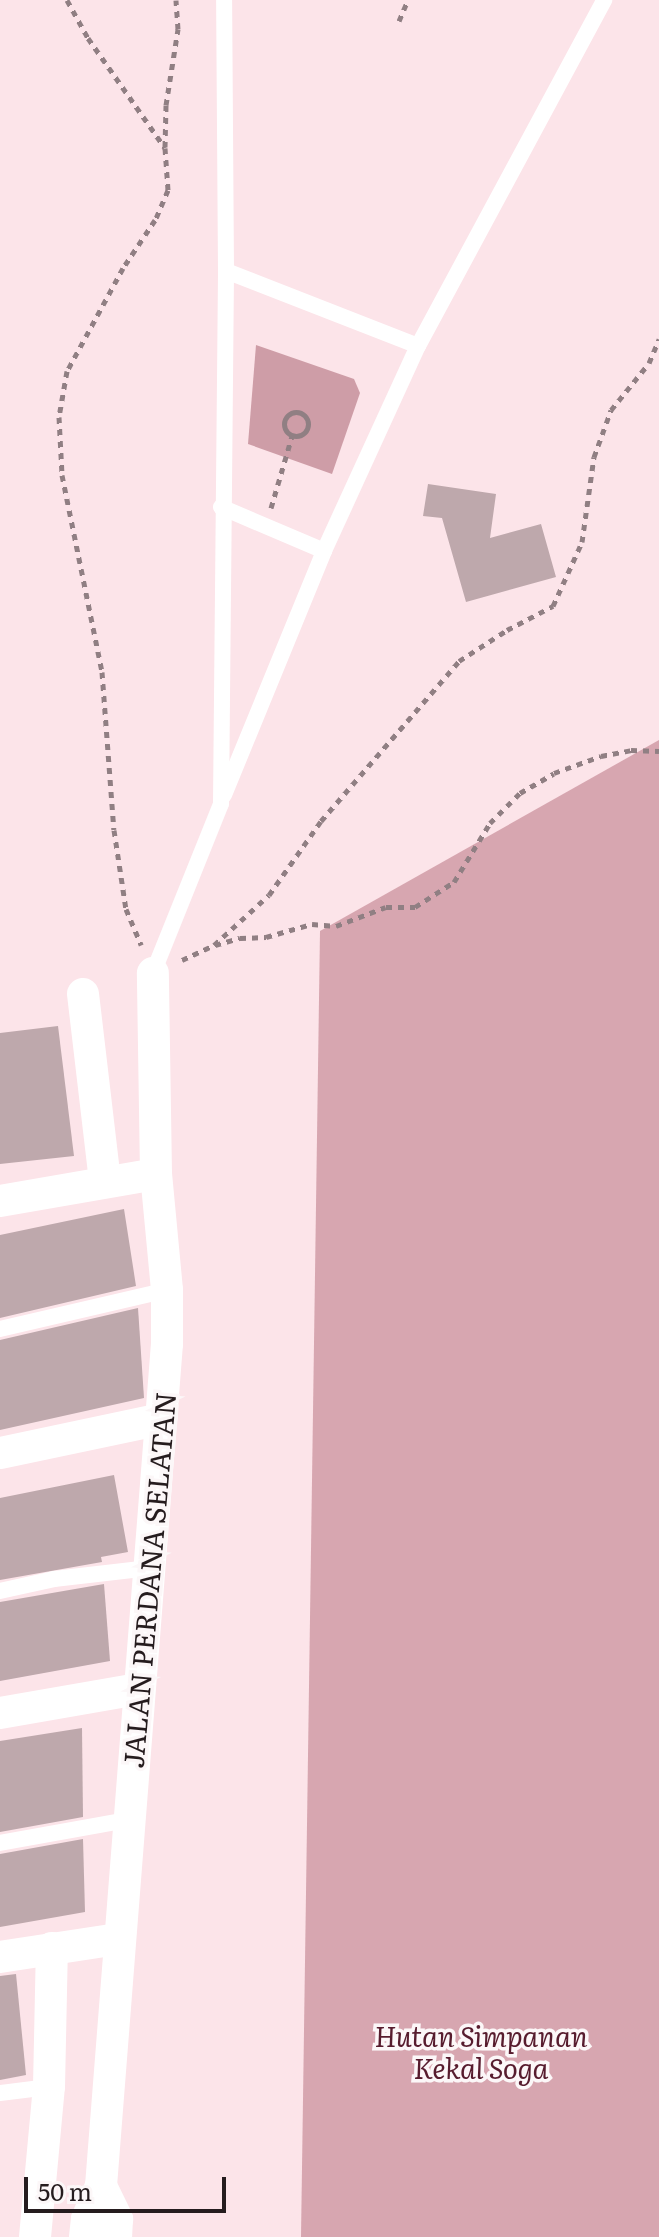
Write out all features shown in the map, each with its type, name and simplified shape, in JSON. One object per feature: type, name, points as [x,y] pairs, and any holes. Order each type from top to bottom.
[{"type":"street","name":"JALAN PERDANA SELATAN","points":[[101,2186],[167,1344],[167,1290],[156,1174],[153,973]]},
{"type":"street","points":[[83,994],[105,1181]]},
{"type":"street","points":[[0,1201],[156,1174]]},
{"type":"street","points":[[0,1453],[161,1419]]},
{"type":"street","points":[[0,1713],[138,1689]]},
{"type":"street","points":[[0,1957],[118,1939]]},
{"type":"street","points":[[35,2237],[40,2215],[49,2087],[52,1948]]},
{"type":"street","points":[[85,2237],[87,2219],[101,2186]]},
{"type":"street","points":[[101,2186],[117,2219],[116,2237]]},
{"type":"lane","points":[[221,804],[221,507],[226,271],[224,0]]},
{"type":"lane","points":[[153,973],[324,551],[418,346],[604,0]]},
{"type":"lane","points":[[226,271],[418,346]]},
{"type":"lane","points":[[221,507],[324,551]]},
{"type":"lane","points":[[0,1329],[167,1290]]},
{"type":"lane","points":[[0,1591],[54,1579],[149,1568]]},
{"type":"lane","points":[[0,1843],[128,1820]]},
{"type":"lane","points":[[0,2093],[49,2087]]},
{"type":"path","points":[[67,0],[88,38],[165,148]]},
{"type":"path","points":[[176,0],[178,29],[166,105],[168,190],[155,220],[123,268],[67,371],[59,417],[62,475],[102,672],[114,830],[126,909],[153,973],[214,945],[240,938],[266,937],[312,924],[336,926],[386,907],[415,907],[454,882],[490,823],[520,793],[554,773],[601,756],[631,750],[659,751]]},
{"type":"path","points":[[399,21],[408,0]]},
{"type":"path","points":[[214,945],[269,895],[321,821],[459,661],[507,630],[553,606],[582,542],[594,457],[611,410],[649,363],[659,339]]},
{"type":"path","points":[[293,412],[299,413],[308,421],[308,428],[299,436],[292,436],[287,433],[284,421],[293,412]]},
{"type":"path","points":[[266,526],[292,436]]},
{"type":"green space","name":"Hutan Simpanan Kekal Soga","points":[[659,740],[659,2237],[301,2237],[320,931]]},
{"type":"shaded area","points":[[256,345],[354,379],[360,393],[332,474],[248,444]]},
{"type":"building","points":[[428,484],[496,494],[490,538],[541,524],[556,577],[466,602],[442,518],[423,516]]},
{"type":"building","points":[[58,1026],[74,1156],[0,1164],[0,1033]]},
{"type":"building","points":[[124,1209],[136,1286],[0,1318],[0,1235]]},
{"type":"building","points":[[138,1308],[144,1398],[0,1430],[0,1340]]},
{"type":"building","points":[[114,1475],[128,1552],[101,1557],[102,1562],[0,1580],[0,1498]]},
{"type":"building","points":[[104,1584],[110,1661],[0,1681],[0,1602]]},
{"type":"building","points":[[82,1728],[83,1817],[0,1832],[0,1741]]},
{"type":"building","points":[[83,1839],[85,1912],[0,1927],[0,1854]]},
{"type":"building","points":[[16,1974],[26,2075],[0,2080],[0,1976]]}]
